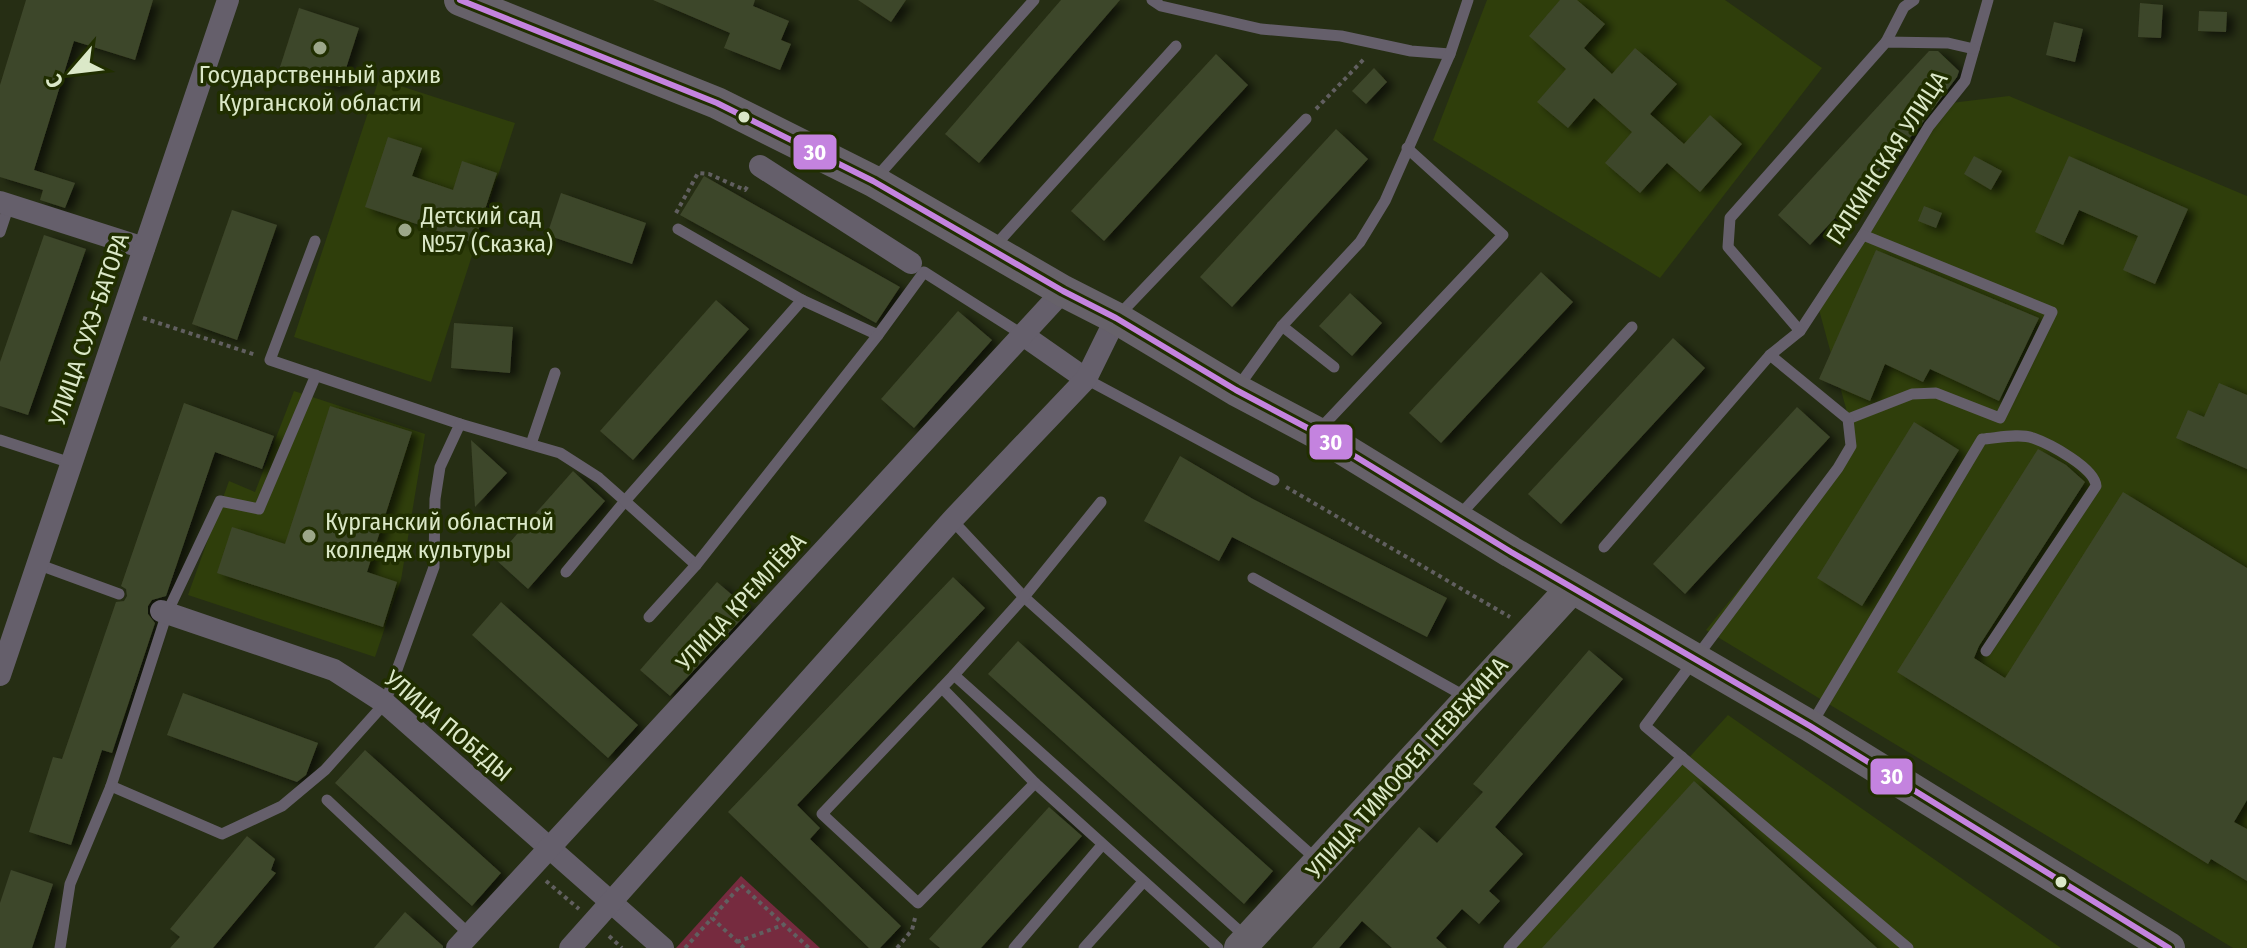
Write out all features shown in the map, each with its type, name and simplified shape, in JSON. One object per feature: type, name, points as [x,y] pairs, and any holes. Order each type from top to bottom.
[{"type":"main road","points":[[460,0],[717,103],[873,181],[1063,291],[1116,318],[1236,390],[1317,433],[1572,588],[1810,726],[2169,948]]},
{"type":"main road","name":"УЛИЦА ТИМОФЕЯ НЕВЕЖИНА","points":[[1244,944],[1572,588]]},
{"type":"street","name":"УЛИЦА СУХЭ-БАТОРА","points":[[0,675],[228,0]]},
{"type":"street","points":[[760,166],[918,268]]},
{"type":"street","points":[[4,203],[144,248]]},
{"type":"street","name":"УЛИЦА КРЕМЛЁВА","points":[[463,941],[1063,291]]},
{"type":"street","points":[[570,948],[952,520],[1086,379],[1116,318]]},
{"type":"street","points":[[1023,335],[1086,379]]},
{"type":"street","name":"УЛИЦА ПОБЕДЫ","points":[[164,612],[334,670],[385,703],[663,948]]},
{"type":"lane","points":[[873,181],[1034,0]]},
{"type":"lane","points":[[1152,0],[1161,6],[1261,29],[1341,36],[1411,51],[1450,54]]},
{"type":"lane","points":[[1236,390],[1282,326],[1360,242],[1385,201],[1450,54],[1468,0]]},
{"type":"lane","points":[[1800,331],[1728,247],[1730,218],[1886,42],[1904,7],[1914,0]]},
{"type":"lane","name":"ГАЛКИНСКАЯ УЛИЦА","points":[[1604,547],[1770,355],[1800,331],[1929,126],[1965,81],[1988,0]]},
{"type":"lane","points":[[1886,42],[1948,43],[1974,49]]},
{"type":"lane","points":[[992,248],[1176,46]]},
{"type":"lane","points":[[1116,318],[1306,119]]},
{"type":"lane","points":[[1317,433],[1503,235],[1407,148]]},
{"type":"lane","points":[[0,232],[4,203]]},
{"type":"lane","points":[[677,222],[802,300],[878,335]]},
{"type":"lane","points":[[1848,419],[1912,394],[1936,393],[2000,418],[2052,312],[1863,235]]},
{"type":"lane","points":[[315,241],[270,360],[460,424],[560,453],[599,478],[696,565]]},
{"type":"lane","points":[[649,617],[696,565],[878,335],[918,268],[1023,335]]},
{"type":"lane","points":[[566,572],[802,300]]},
{"type":"lane","points":[[1282,326],[1334,367]]},
{"type":"lane","points":[[1457,518],[1632,327]]},
{"type":"lane","points":[[1770,355],[1848,419],[1851,446],[1838,468],[1645,726],[1908,948]]},
{"type":"lane","points":[[531,444],[555,373]]},
{"type":"lane","points":[[60,948],[70,884],[111,786],[164,612],[220,501],[259,509],[316,375]]},
{"type":"lane","points":[[1086,379],[1274,480]]},
{"type":"lane","points":[[111,786],[222,834],[282,806],[325,770],[385,703],[434,567],[435,499],[440,467],[460,424]]},
{"type":"lane","points":[[1810,726],[1982,439],[2031,437],[2087,468],[2096,478],[2096,486],[1986,651]]},
{"type":"lane","points":[[0,440],[71,463]]},
{"type":"lane","points":[[1035,783],[918,903],[822,814],[1024,597],[1101,502]]},
{"type":"lane","points":[[952,520],[1024,597],[1321,863]]},
{"type":"lane","points":[[37,564],[119,594]]},
{"type":"lane","points":[[1253,578],[1469,698]]},
{"type":"lane","points":[[954,675],[1244,944]]},
{"type":"lane","points":[[942,688],[1035,783],[1218,948]]},
{"type":"lane","points":[[1509,948],[1682,757]]},
{"type":"lane","points":[[327,800],[463,941]]},
{"type":"lane","points":[[1014,948],[1102,845]]},
{"type":"lane","points":[[1084,948],[1143,882]]},
{"type":"path","points":[[1306,119],[1378,44]]},
{"type":"path","points":[[677,222],[698,173],[709,174],[745,190],[760,166]]},
{"type":"path","points":[[122,311],[270,360]]},
{"type":"path","points":[[1274,480],[1533,630]]},
{"type":"path","points":[[685,948],[741,885],[809,948]]},
{"type":"path","points":[[897,948],[912,930],[918,903]]},
{"type":"path","points":[[712,918],[744,948]]},
{"type":"path","points":[[737,942],[784,925]]},
{"type":"shaded area","points":[[1487,0],[1725,0],[1822,68],[1660,278],[1433,140]]},
{"type":"shaded area","name":"Детский сад №57 (Сказка)","points":[[379,79],[515,123],[431,382],[294,337]]},
{"type":"shaded area","points":[[2009,96],[2247,196],[2247,948],[2233,948],[1706,630],[1856,445],[1818,306],[1934,105]]},
{"type":"shaded area","name":"Курганский областной колледж культуры","points":[[294,391],[425,434],[401,580],[375,657],[188,595],[229,481],[255,492]]},
{"type":"shaded area","points":[[1728,715],[2061,948],[1515,948]]},
{"type":"shaded area","points":[[741,876],[820,948],[676,948]]},
{"type":"building","points":[[26,0],[153,0],[135,60],[74,41],[34,170],[75,183],[65,208],[40,200],[43,190],[0,177],[0,85]]},
{"type":"building","points":[[653,0],[755,0],[753,6],[789,21],[781,40],[791,44],[780,70],[724,48],[730,33]]},
{"type":"building","points":[[858,0],[906,0],[891,22]]},
{"type":"building","points":[[1061,0],[1120,0],[979,163],[945,134]]},
{"type":"building","points":[[1560,0],[1577,0],[1605,24],[1584,48],[1612,74],[1635,48],[1677,84],[1650,114],[1684,144],[1710,115],[1742,144],[1700,192],[1667,163],[1640,193],[1605,163],[1632,132],[1594,98],[1568,128],[1537,102],[1566,69],[1529,36]]},
{"type":"building","points":[[2140,3],[2163,5],[2161,38],[2138,37]]},
{"type":"building","points":[[299,8],[359,28],[340,87],[280,67]]},
{"type":"building","points":[[2199,11],[2227,12],[2226,32],[2198,31]]},
{"type":"building","points":[[2054,22],[2083,29],[2075,62],[2046,55]]},
{"type":"building","points":[[1929,51],[1938,51],[1959,71],[1957,77],[1917,130],[1810,245],[1778,215]]},
{"type":"building","points":[[1216,54],[1248,85],[1104,241],[1071,211]]},
{"type":"building","points":[[1374,68],[1387,82],[1366,104],[1352,91]]},
{"type":"building","points":[[1336,129],[1368,159],[1232,307],[1200,277]]},
{"type":"building","points":[[388,137],[422,148],[412,176],[453,190],[462,161],[497,173],[474,243],[365,207]]},
{"type":"building","points":[[1974,156],[2002,171],[1991,190],[1964,174]]},
{"type":"building","points":[[2069,156],[2188,209],[2155,284],[2123,270],[2138,236],[2079,210],[2063,245],[2035,232]]},
{"type":"building","points":[[704,176],[900,287],[876,323],[680,215]]},
{"type":"building","points":[[561,193],[646,223],[632,264],[547,235]]},
{"type":"building","points":[[1924,206],[1942,213],[1936,228],[1918,221]]},
{"type":"building","points":[[232,210],[277,225],[237,340],[192,324]]},
{"type":"building","points":[[44,235],[86,249],[28,415],[0,406],[0,362]]},
{"type":"building","points":[[1876,250],[2039,318],[1999,401],[1930,369],[1923,382],[1885,364],[1870,401],[1819,379]]},
{"type":"building","points":[[1541,272],[1573,302],[1441,443],[1409,413]]},
{"type":"building","points":[[1350,293],[1382,323],[1352,356],[1319,326]]},
{"type":"building","points":[[716,300],[749,329],[633,460],[600,431]]},
{"type":"building","points":[[958,311],[992,340],[914,428],[881,399]]},
{"type":"building","points":[[454,323],[513,327],[510,373],[451,368]]},
{"type":"building","points":[[1673,338],[1705,368],[1561,524],[1528,494]]},
{"type":"building","points":[[2219,383],[2247,395],[2247,469],[2176,438],[2188,410],[2204,417]]},
{"type":"building","points":[[184,403],[274,436],[262,469],[215,452],[166,596],[152,600],[148,606],[148,614],[155,623],[112,753],[102,750],[71,845],[29,832],[53,757],[62,759],[116,602],[124,601],[127,596],[126,589],[121,586]]},
{"type":"building","points":[[330,406],[412,432],[367,572],[397,582],[383,627],[217,573],[232,527],[285,544]]},
{"type":"building","points":[[1797,407],[1830,437],[1685,594],[1653,564]]},
{"type":"building","points":[[1914,422],[1959,450],[1862,606],[1817,578]]},
{"type":"building","points":[[471,440],[507,473],[475,507]]},
{"type":"building","points":[[2038,449],[2066,465],[2085,482],[1974,658],[2005,678],[2123,492],[2247,568],[2247,800],[2234,822],[2247,829],[2247,881],[2211,859],[2208,864],[1897,672]]},
{"type":"building","points":[[1180,456],[1253,499],[1447,598],[1427,637],[1232,537],[1219,561],[1144,521]]},
{"type":"building","points":[[573,471],[605,501],[528,589],[495,559]]},
{"type":"building","points":[[953,577],[985,608],[797,805],[820,828],[810,839],[901,926],[880,948],[869,948],[728,812]]},
{"type":"building","points":[[717,582],[750,610],[670,696],[640,670]]},
{"type":"building","points":[[501,602],[638,725],[608,758],[472,635]]},
{"type":"building","points":[[1018,641],[1273,871],[1244,904],[988,674]]},
{"type":"building","points":[[1589,650],[1623,679],[1495,827],[1523,854],[1489,891],[1500,901],[1479,924],[1462,909],[1436,938],[1447,948],[1392,948],[1362,921],[1339,948],[1312,948],[1419,827],[1437,843],[1483,792],[1473,784]]},
{"type":"building","points":[[183,693],[318,743],[306,775],[297,782],[167,735]]},
{"type":"building","points":[[365,750],[501,873],[472,906],[335,783]]},
{"type":"building","points":[[1694,781],[1877,948],[1542,948]]},
{"type":"building","points":[[1049,807],[1082,836],[981,948],[940,948],[929,939]]},
{"type":"building","points":[[247,836],[275,859],[271,870],[276,873],[213,948],[170,948],[180,937],[170,929]]},
{"type":"building","points":[[11,870],[53,884],[32,948],[0,948],[0,903]]},
{"type":"building","points":[[405,912],[443,946],[443,948],[374,948]]},
{"type":"transit line","name":"30","points":[[460,0],[717,103],[873,181],[1063,291],[1116,318],[1236,390],[1317,433],[1511,552],[1810,726],[2169,948]]},
{"type":"place","name":"Государственный архив Курганской области","points":[[320,48]]},
{"type":"place","name":"Детский сад №57 (Сказка)","points":[[405,230]]},
{"type":"place","name":"Курганский областной колледж культуры","points":[[309,536]]}]
